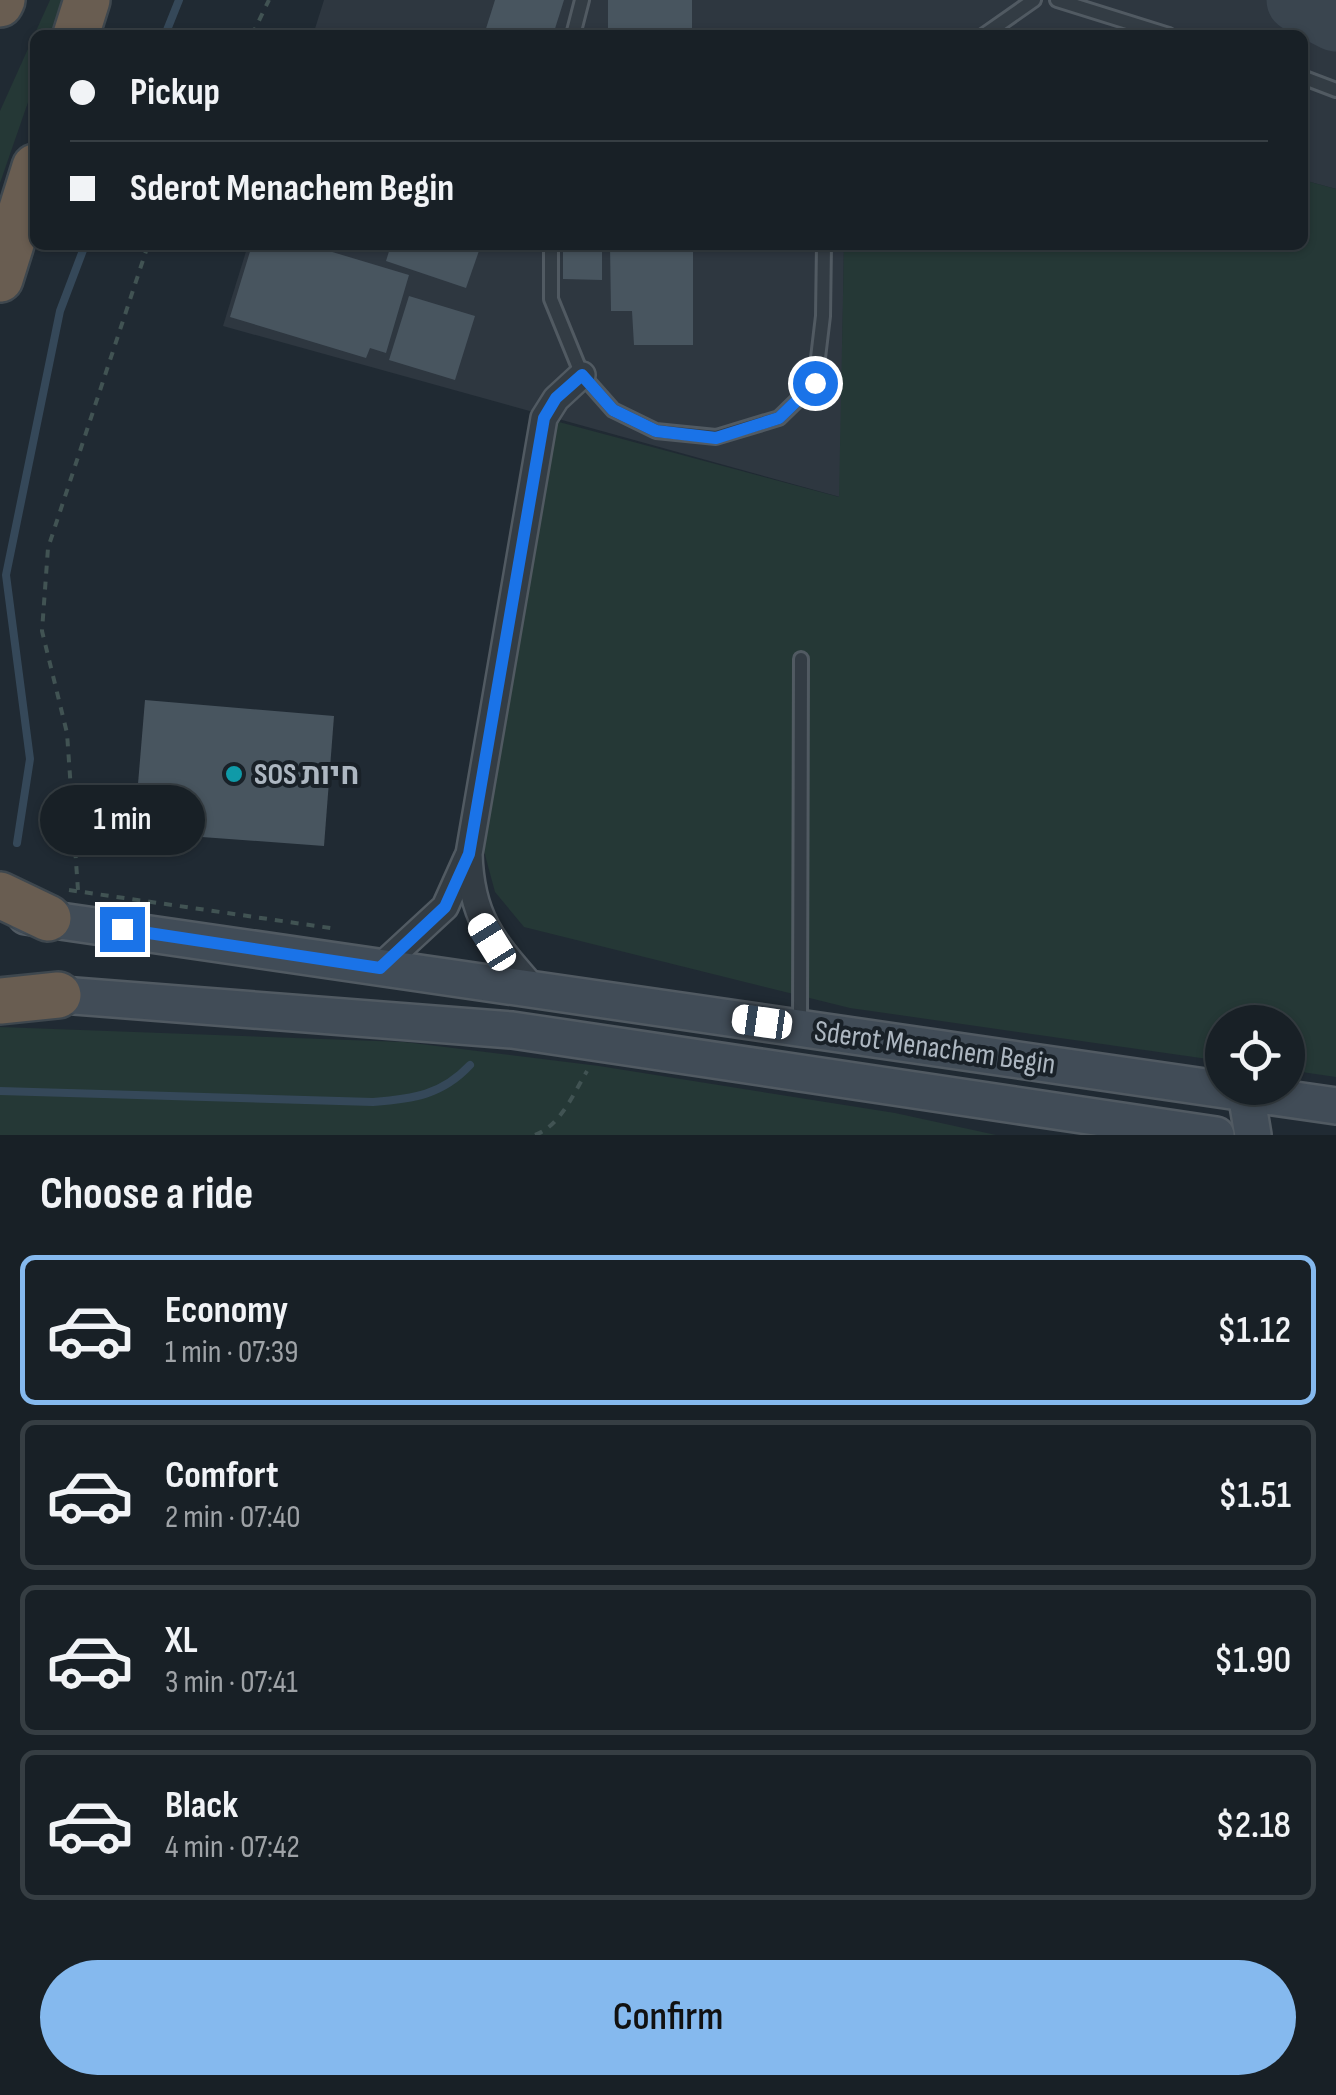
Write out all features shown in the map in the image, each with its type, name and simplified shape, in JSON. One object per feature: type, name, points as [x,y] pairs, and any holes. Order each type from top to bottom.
[{"type":"highway","points":[[78,30],[87,0]]},
{"type":"highway","points":[[0,280],[30,183]]},
{"type":"highway","points":[[0,895],[63,904]]},
{"type":"highway","points":[[0,1001],[58,995]]},
{"type":"main road","name":"Sderot Menachem Begin","points":[[0,913],[63,904],[380,968],[1205,1087]]},
{"type":"main road","name":"Sderot Menachem Begin","points":[[0,989],[415,1021],[604,1041],[1214,1135]]},
{"type":"main road","name":"Sderot Menachem Begin","points":[[1305,1102],[1336,1106]]},
{"type":"main road","points":[[1214,1135],[1237,1105]]},
{"type":"main road","points":[[1248,1105],[1253,1135]]},
{"type":"main road","points":[[1117,1120],[1135,1123],[1155,1135]]},
{"type":"street","points":[[534,989],[481,924],[470,880],[469,854],[544,418],[556,398],[582,375]]},
{"type":"street","points":[[380,968],[445,907],[469,854]]},
{"type":"lane","points":[[573,30],[582,0]]},
{"type":"lane","points":[[991,30],[1034,0]]},
{"type":"lane","points":[[1056,0],[1152,30]]},
{"type":"lane","points":[[1308,79],[1336,90]]},
{"type":"lane","points":[[551,250],[551,299],[582,375],[613,410],[656,431],[716,438],[779,418],[815,383],[824,316],[824,250]]},
{"type":"lane","points":[[800,1027],[801,659]]},
{"type":"path","points":[[254,30],[269,0]]},
{"type":"path","points":[[63,904],[67,733],[42,631],[48,548],[146,250]]},
{"type":"path","points":[[535,1135],[547,1133],[604,1041]]},
{"type":"shaded area","points":[[324,0],[1336,0],[1336,189],[1308,181],[1308,30],[315,30]]},
{"type":"shaded area","points":[[246,250],[844,250],[840,497],[223,326]]},
{"type":"green space","points":[[50,0],[63,0],[53,30],[36,30]]},
{"type":"green space","points":[[30,44],[30,96],[0,183],[0,111]]},
{"type":"green space","points":[[1308,181],[1336,189],[1336,1077],[1305,1072],[1305,1005],[1205,1005],[1205,1059],[850,1008],[524,927],[495,892],[484,851],[544,418],[839,497],[844,250],[1308,250]]},
{"type":"green space","points":[[0,1027],[404,1042],[599,1066],[895,1113],[996,1135],[0,1135]]},
{"type":"building","points":[[495,0],[564,0],[555,30],[486,30]]},
{"type":"building","points":[[608,0],[692,0],[692,30],[608,30]]},
{"type":"building","points":[[250,250],[326,250],[409,275],[386,353],[370,348],[366,358],[230,317]]},
{"type":"building","points":[[389,250],[479,250],[466,288],[386,261]]},
{"type":"building","points":[[563,250],[602,250],[602,280],[563,279]]},
{"type":"building","points":[[610,250],[693,250],[693,345],[634,345],[632,311],[611,311]]},
{"type":"building","points":[[409,296],[475,316],[455,380],[389,360]]},
{"type":"building","name":"SOS חיות","points":[[145,700],[334,716],[324,846],[134,832]]},
{"type":"waterway","points":[[167,30],[179,0]]},
{"type":"waterway","points":[[17,843],[30,759],[6,575],[60,311],[83,250]]},
{"type":"waterway","points":[[0,1091],[373,1102],[426,1094],[449,1083],[470,1065]]},
{"type":"taxiway","points":[[1299,0],[1336,19]]},
{"type":"place","name":"SOS חיות","points":[[234,774]]},
{"type":"route","points":[[122,929],[380,968],[445,907],[469,854],[544,418],[556,398],[582,375],[613,410],[656,431],[716,438],[779,418],[815,383]]}]
